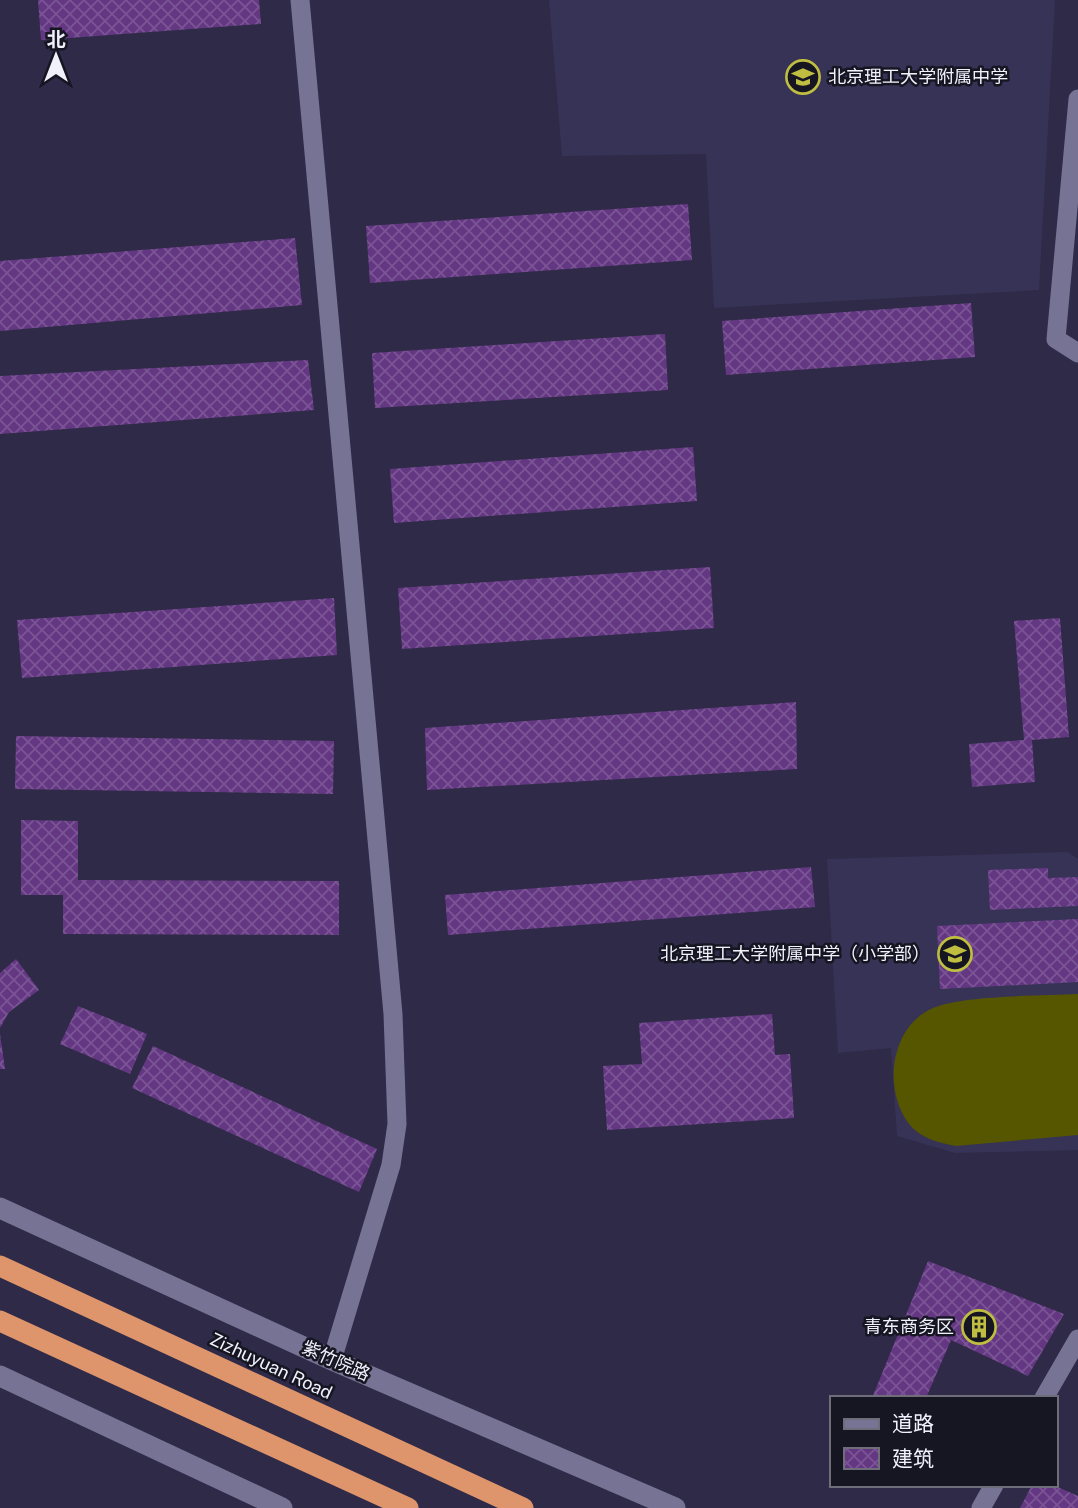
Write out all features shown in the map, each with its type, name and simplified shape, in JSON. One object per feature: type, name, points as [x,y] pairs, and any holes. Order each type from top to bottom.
[{"type":"highway","name":"Zizhuyuan Road","points":[[0,1266],[523,1508]]},
{"type":"highway","points":[[0,1321],[408,1508]]},
{"type":"street","points":[[300,0],[393,1014],[397,1124],[390,1165],[332,1360]]},
{"type":"street","points":[[1078,99],[1056,339],[1078,353]]},
{"type":"street","name":"紫竹院路","points":[[0,1208],[332,1360],[675,1508]]},
{"type":"street","points":[[1045,1396],[1078,1339]]},
{"type":"street","points":[[0,1376],[282,1508]]},
{"type":"street","points":[[981,1508],[993,1487]]},
{"type":"shaded area","name":"北京理工大学附属中学","points":[[549,0],[1055,0],[1039,290],[714,308],[706,154],[562,156]]},
{"type":"shaded area","name":"北京理工大学附属中学（小学部）","points":[[1068,852],[1078,859],[1078,1150],[955,1153],[897,1136],[891,1048],[838,1053],[827,859]]},
{"type":"shaded area","points":[[1078,994],[1078,1135],[956,1146],[924,1136],[909,1124],[895,1093],[895,1059],[908,1029],[919,1017],[933,1008],[963,1001]]},
{"type":"building","points":[[38,0],[259,0],[261,24],[41,40]]},
{"type":"building","points":[[688,204],[692,260],[370,283],[366,226]]},
{"type":"building","points":[[295,238],[302,305],[0,331],[0,261]]},
{"type":"building","points":[[971,303],[975,357],[726,375],[722,321]]},
{"type":"building","points":[[665,334],[668,390],[375,408],[372,353]]},
{"type":"building","points":[[308,360],[314,410],[0,434],[0,376]]},
{"type":"building","points":[[693,447],[697,501],[394,523],[390,469]]},
{"type":"building","points":[[710,567],[714,628],[402,649],[398,588]]},
{"type":"building","points":[[334,598],[337,655],[22,678],[17,620]]},
{"type":"building","points":[[1060,618],[1069,737],[1032,740],[1035,782],[972,787],[969,744],[1024,740],[1014,621]]},
{"type":"building","points":[[796,702],[797,769],[427,790],[425,728]]},
{"type":"building","points":[[16,736],[334,741],[333,794],[15,789]]},
{"type":"building","points":[[21,820],[78,821],[78,880],[339,881],[339,935],[63,934],[63,895],[21,895]]},
{"type":"building","points":[[811,867],[815,907],[448,935],[445,895]]},
{"type":"building","points":[[1048,868],[1048,878],[1078,877],[1078,906],[990,910],[988,870]]},
{"type":"building","points":[[1078,919],[1078,982],[940,989],[937,926]]},
{"type":"building","points":[[16,959],[39,990],[9,1012],[0,1028],[0,973]]},
{"type":"building","points":[[78,1006],[147,1034],[130,1074],[60,1044]]},
{"type":"building","points":[[772,1014],[775,1055],[790,1054],[794,1118],[607,1130],[603,1066],[642,1064],[639,1023]]},
{"type":"building","points":[[0,1034],[5,1069],[0,1069]]},
{"type":"building","points":[[153,1046],[377,1149],[359,1192],[132,1088]]},
{"type":"building","name":"青东商务区","points":[[928,1261],[1064,1314],[1028,1376],[951,1340],[927,1396],[873,1396]]},
{"type":"building","points":[[1031,1487],[1057,1487],[1078,1496],[1078,1508],[1020,1508]]},
{"type":"place","name":"北京理工大学附属中学","points":[[803,77]]},
{"type":"place","name":"北京理工大学附属中学（小学部）","points":[[955,954]]},
{"type":"place","name":"青东商务区","points":[[979,1327]]}]
